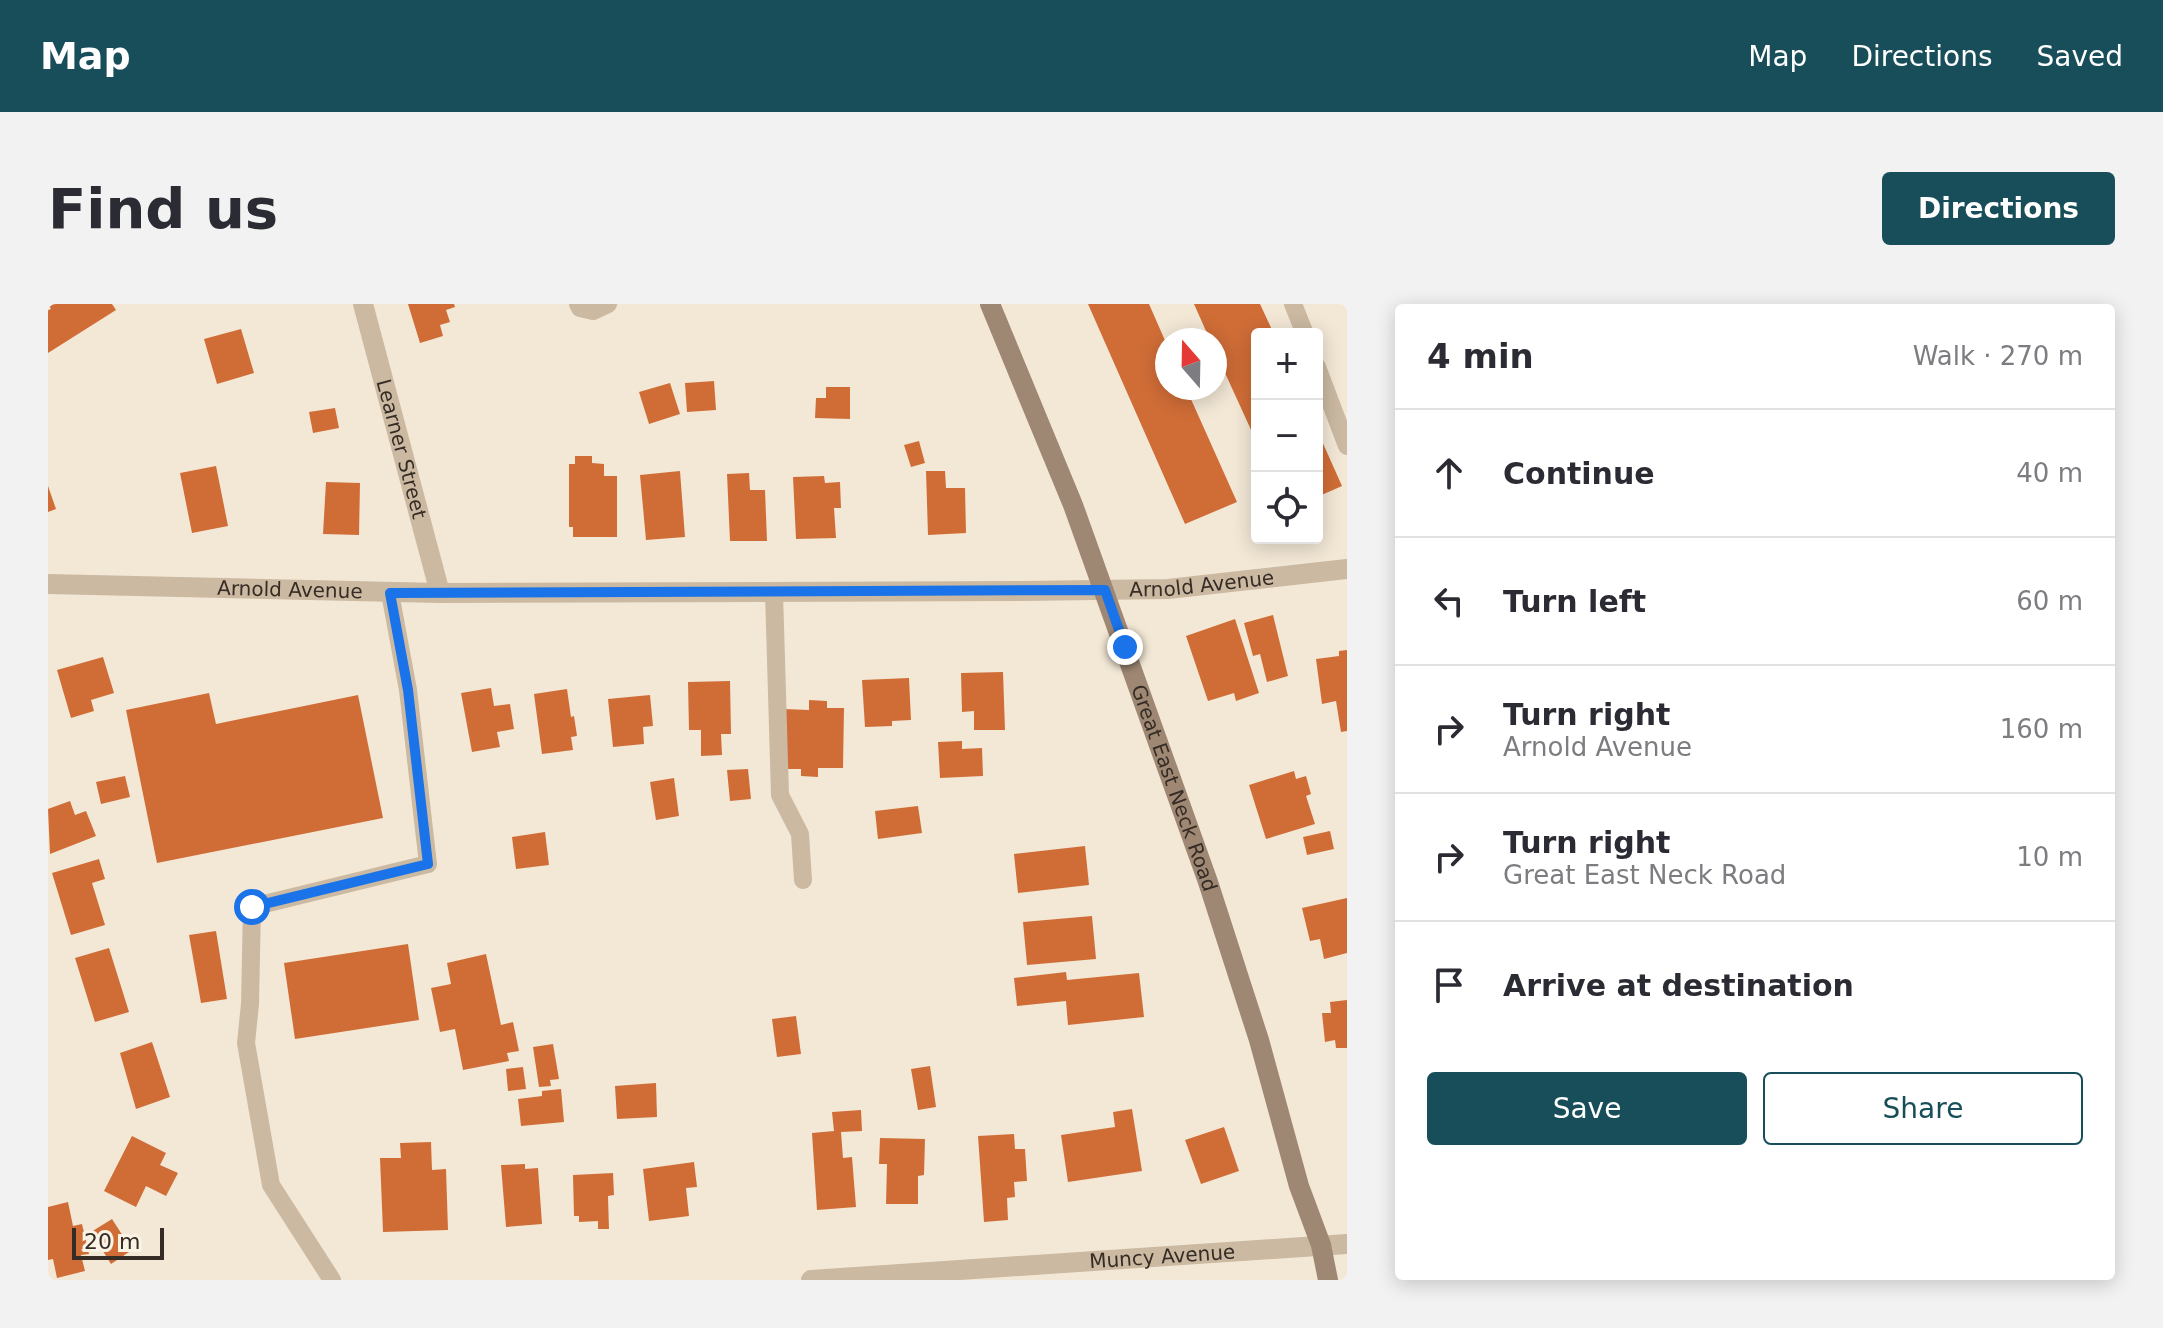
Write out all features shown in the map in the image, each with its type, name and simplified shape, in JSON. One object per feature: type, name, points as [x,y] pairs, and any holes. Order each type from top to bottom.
[{"type":"main road","name":"Great East Neck Road","points":[[990,304],[1073,505],[1213,896],[1259,1040],[1299,1186],[1321,1245],[1328,1280]]},
{"type":"street","name":"Learner Street","points":[[363,304],[440,593]]},
{"type":"street","name":"Arnold Avenue","points":[[48,584],[390,593],[1105,590],[1168,589],[1347,569]]},
{"type":"street","name":"Muncy Avenue","points":[[811,1280],[965,1275],[1347,1244]]},
{"type":"lane","points":[[578,304],[580,308],[593,311],[608,304]]},
{"type":"lane","points":[[1293,304],[1303,328]]},
{"type":"lane","points":[[1323,383],[1347,446]]},
{"type":"lane","points":[[774,592],[780,795],[800,834],[803,880]]},
{"type":"lane","points":[[332,1280],[271,1185],[246,1043],[252,907],[428,864],[408,690],[390,593]]},
{"type":"building","points":[[48,304],[112,304],[116,310],[48,353],[48,310],[51,309]]},
{"type":"building","points":[[408,304],[454,304],[455,307],[446,310],[450,322],[440,325],[443,336],[420,343]]},
{"type":"building","points":[[1088,304],[1149,304],[1160,328],[1155,328],[1155,400],[1191,400],[1237,502],[1185,524]]},
{"type":"building","points":[[1194,304],[1260,304],[1271,328],[1251,328],[1251,430],[1227,377],[1227,328],[1205,328]]},
{"type":"building","points":[[241,329],[254,373],[217,384],[204,339]]},
{"type":"building","points":[[714,381],[716,410],[687,412],[685,383]]},
{"type":"building","points":[[670,383],[680,414],[649,424],[639,392]]},
{"type":"building","points":[[826,387],[850,387],[850,419],[815,418],[816,398],[826,398]]},
{"type":"building","points":[[335,408],[339,428],[313,433],[309,412]]},
{"type":"building","points":[[919,441],[925,463],[911,467],[904,445]]},
{"type":"building","points":[[1323,443],[1342,486],[1323,494]]},
{"type":"building","points":[[575,456],[592,456],[592,463],[604,464],[604,476],[617,476],[617,537],[573,537],[573,527],[569,527],[569,464],[575,464]]},
{"type":"building","points":[[216,466],[228,526],[192,533],[180,473]]},
{"type":"building","points":[[680,471],[685,537],[646,540],[640,475]]},
{"type":"building","points":[[926,471],[945,471],[946,488],[965,488],[966,533],[928,535]]},
{"type":"building","points":[[749,473],[750,490],[765,490],[767,541],[730,541],[727,474]]},
{"type":"building","points":[[824,476],[825,483],[840,482],[841,508],[834,508],[836,538],[796,539],[793,477]]},
{"type":"building","points":[[326,482],[360,483],[359,535],[323,534]]},
{"type":"building","points":[[48,486],[56,509],[48,512]]},
{"type":"building","points":[[1273,615],[1288,676],[1267,682],[1260,654],[1253,656],[1244,623]]},
{"type":"building","points":[[1235,619],[1259,693],[1236,701],[1234,693],[1208,701],[1186,636]]},
{"type":"building","points":[[1347,650],[1347,731],[1341,732],[1336,701],[1322,704],[1316,659],[1339,656],[1339,651]]},
{"type":"building","points":[[103,657],[114,693],[91,700],[94,711],[71,718],[57,670]]},
{"type":"building","points":[[1003,672],[1005,730],[974,730],[974,711],[962,712],[961,673]]},
{"type":"building","points":[[909,678],[911,720],[892,721],[892,726],[865,727],[862,680]]},
{"type":"building","points":[[730,681],[731,734],[721,734],[722,755],[701,756],[701,730],[689,730],[688,682]]},
{"type":"building","points":[[491,688],[494,706],[510,704],[514,729],[497,732],[500,747],[472,752],[461,693]]},
{"type":"building","points":[[567,689],[577,736],[571,737],[573,750],[542,754],[534,694]]},
{"type":"building","points":[[209,693],[216,724],[358,695],[383,818],[157,863],[126,710]]},
{"type":"building","points":[[650,695],[653,726],[643,727],[644,744],[613,747],[608,699]]},
{"type":"building","points":[[809,700],[827,701],[827,708],[844,708],[843,768],[818,768],[818,777],[801,776],[801,769],[783,769],[784,709],[809,710]]},
{"type":"building","points":[[962,741],[962,749],[982,748],[983,776],[940,778],[938,742]]},
{"type":"building","points":[[748,769],[751,799],[730,801],[727,770]]},
{"type":"building","points":[[1294,771],[1296,779],[1306,776],[1311,794],[1306,796],[1315,824],[1266,839],[1249,785]]},
{"type":"building","points":[[125,776],[130,797],[101,804],[96,782]]},
{"type":"building","points":[[674,778],[679,816],[656,820],[650,782]]},
{"type":"building","points":[[70,801],[75,815],[86,811],[96,836],[50,854],[48,809]]},
{"type":"building","points":[[918,806],[922,833],[878,839],[875,811]]},
{"type":"building","points":[[1330,831],[1334,849],[1307,855],[1303,837]]},
{"type":"building","points":[[545,832],[549,865],[516,869],[512,837]]},
{"type":"building","points":[[1085,846],[1089,885],[1018,893],[1014,854]]},
{"type":"building","points":[[99,859],[105,879],[92,883],[105,925],[71,935],[52,873]]},
{"type":"building","points":[[1347,898],[1347,953],[1324,959],[1320,939],[1310,941],[1302,908]]},
{"type":"building","points":[[1092,916],[1096,959],[1027,965],[1023,922]]},
{"type":"building","points":[[216,931],[227,999],[201,1003],[189,935]]},
{"type":"building","points":[[408,944],[419,1020],[295,1039],[284,963]]},
{"type":"building","points":[[109,948],[129,1012],[95,1022],[75,958]]},
{"type":"building","points":[[486,954],[501,1025],[513,1022],[519,1051],[507,1053],[509,1061],[463,1070],[455,1029],[440,1032],[431,988],[451,984],[447,963]]},
{"type":"building","points":[[1066,972],[1067,980],[1139,973],[1144,1017],[1068,1025],[1066,1001],[1017,1006],[1014,978]]},
{"type":"building","points":[[1347,1000],[1347,1048],[1336,1048],[1335,1040],[1325,1042],[1322,1013],[1331,1013],[1330,1002]]},
{"type":"building","points":[[796,1016],[801,1054],[777,1057],[772,1019]]},
{"type":"building","points":[[152,1042],[170,1097],[136,1109],[120,1053]]},
{"type":"building","points":[[553,1044],[559,1079],[550,1080],[551,1086],[539,1087],[533,1047]]},
{"type":"building","points":[[930,1066],[936,1107],[918,1110],[911,1069]]},
{"type":"building","points":[[523,1067],[526,1089],[508,1091],[506,1069]]},
{"type":"building","points":[[656,1083],[657,1117],[617,1119],[615,1086]]},
{"type":"building","points":[[561,1089],[564,1122],[521,1126],[518,1099],[542,1096],[542,1091]]},
{"type":"building","points":[[1132,1109],[1142,1171],[1068,1182],[1061,1135],[1115,1127],[1113,1112]]},
{"type":"building","points":[[861,1110],[862,1131],[841,1132],[843,1158],[852,1157],[856,1207],[817,1210],[812,1133],[834,1131],[832,1112]]},
{"type":"building","points":[[1224,1127],[1239,1171],[1201,1184],[1185,1140]]},
{"type":"building","points":[[1014,1134],[1015,1149],[1025,1149],[1027,1181],[1014,1182],[1015,1197],[1007,1198],[1008,1220],[984,1222],[978,1136]]},
{"type":"building","points":[[132,1136],[166,1153],[160,1165],[178,1173],[166,1196],[146,1186],[136,1207],[104,1191]]},
{"type":"building","points":[[880,1138],[925,1139],[924,1175],[918,1176],[918,1204],[886,1204],[887,1164],[879,1164]]},
{"type":"building","points":[[431,1142],[432,1170],[446,1169],[448,1230],[383,1232],[380,1158],[401,1158],[400,1143]]},
{"type":"building","points":[[694,1162],[697,1187],[686,1188],[689,1216],[649,1221],[643,1169]]},
{"type":"building","points":[[525,1164],[525,1169],[538,1168],[542,1224],[506,1227],[501,1165]]},
{"type":"building","points":[[613,1173],[614,1195],[608,1196],[609,1229],[598,1229],[598,1221],[579,1222],[579,1216],[574,1216],[573,1175]]},
{"type":"building","points":[[68,1202],[73,1226],[82,1224],[89,1254],[81,1255],[85,1271],[57,1278],[53,1259],[48,1260],[48,1207]]},
{"type":"building","points":[[112,1219],[132,1250],[111,1264],[91,1232]]},
{"type":"route","points":[[252,907],[428,864],[408,690],[390,593],[1105,590],[1125,647]]}]
